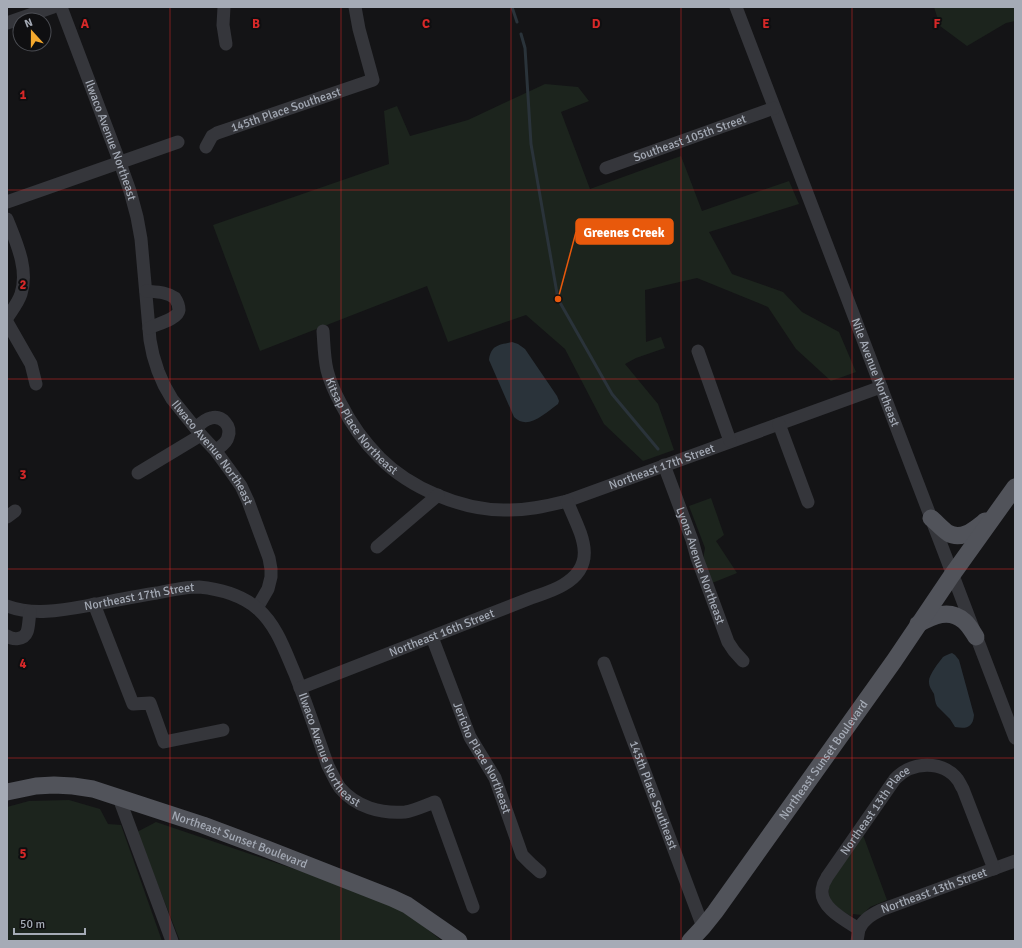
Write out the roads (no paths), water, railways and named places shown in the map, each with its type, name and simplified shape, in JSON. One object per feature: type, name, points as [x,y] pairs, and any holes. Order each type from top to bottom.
[{"type":"main road","name":"Northeast Sunset Boulevard","points":[[690,941],[703,927],[729,892],[885,674],[952,575],[1015,487]]},
{"type":"main road","points":[[931,518],[948,533],[959,536],[971,532],[995,514]]},
{"type":"main road","points":[[918,624],[930,617],[946,614],[952,615],[965,622],[976,636]]},
{"type":"main road","name":"Northeast Sunset Boulevard","points":[[7,792],[36,786],[54,785],[94,789],[203,825],[378,892],[407,905],[459,941]]},
{"type":"street","points":[[7,23],[53,7]]},
{"type":"street","name":"Ilwaco Avenue Northeast","points":[[61,7],[120,163],[137,217],[141,239],[149,328],[153,355],[158,371],[172,399],[198,432],[216,450],[248,501],[269,558],[271,568],[271,577],[268,589],[257,608],[275,630],[284,648],[328,766],[340,788],[350,797],[373,810],[386,812],[406,812],[435,802],[473,907]]},
{"type":"street","points":[[224,7],[223,25],[226,44]]},
{"type":"street","name":"145th Place Southeast","points":[[206,147],[212,136],[218,133],[373,80],[359,29],[355,7]]},
{"type":"street","name":"Nile Avenue Northeast","points":[[736,7],[1015,738]]},
{"type":"street","name":"Southeast 105th Street","points":[[606,168],[774,108]]},
{"type":"street","points":[[7,202],[178,142]]},
{"type":"street","points":[[7,219],[18,248],[23,271],[21,293],[7,318]]},
{"type":"street","points":[[146,291],[170,294],[176,298],[179,310],[174,318],[149,328]]},
{"type":"street","points":[[7,322],[31,364],[36,384]]},
{"type":"street","name":"Kitsap Place Northeast","points":[[323,331],[324,355],[334,391],[357,432],[392,469],[409,480],[438,495]]},
{"type":"street","points":[[698,351],[730,441]]},
{"type":"street","name":"Northeast 17th Street","points":[[438,495],[460,503],[503,510],[526,509],[567,501],[881,387]]},
{"type":"street","points":[[138,473],[198,432],[206,420],[214,417],[223,420],[229,428],[226,441],[216,450]]},
{"type":"street","points":[[779,424],[808,502]]},
{"type":"street","name":"Lyons Avenue Northeast","points":[[664,465],[728,642],[743,661]]},
{"type":"street","points":[[377,547],[438,495]]},
{"type":"street","name":"Northeast 16th Street","points":[[300,688],[562,586],[572,579],[579,572],[583,563],[585,548],[583,539],[567,501]]},
{"type":"street","name":"Northeast 17th Street","points":[[10,608],[30,612],[49,611],[182,588],[198,587],[216,589],[233,595],[257,608]]},
{"type":"street","points":[[94,604],[134,704],[150,703],[164,742],[224,730]]},
{"type":"street","points":[[7,636],[16,639],[24,636],[27,632],[30,612]]},
{"type":"street","name":"Jericho Place Northeast","points":[[432,637],[470,736],[495,778],[522,855],[540,872]]},
{"type":"street","name":"145th Place Southeast","points":[[604,663],[703,927]]},
{"type":"street","name":"Northeast 13th Place","points":[[858,935],[828,908],[823,898],[822,886],[895,779],[901,773],[909,769],[928,765],[939,766],[953,774],[959,781],[994,869]]},
{"type":"street","points":[[119,798],[172,941]]},
{"type":"street","name":"Northeast 13th Street","points":[[858,935],[867,918],[881,910],[1015,861]]},
{"type":"waterway","points":[[512,7],[517,22]]},
{"type":"waterway","points":[[521,34],[525,48],[531,144],[558,299],[612,394],[658,449]]},
{"type":"place","name":"Greenes Creek","points":[[558,299]]}]
